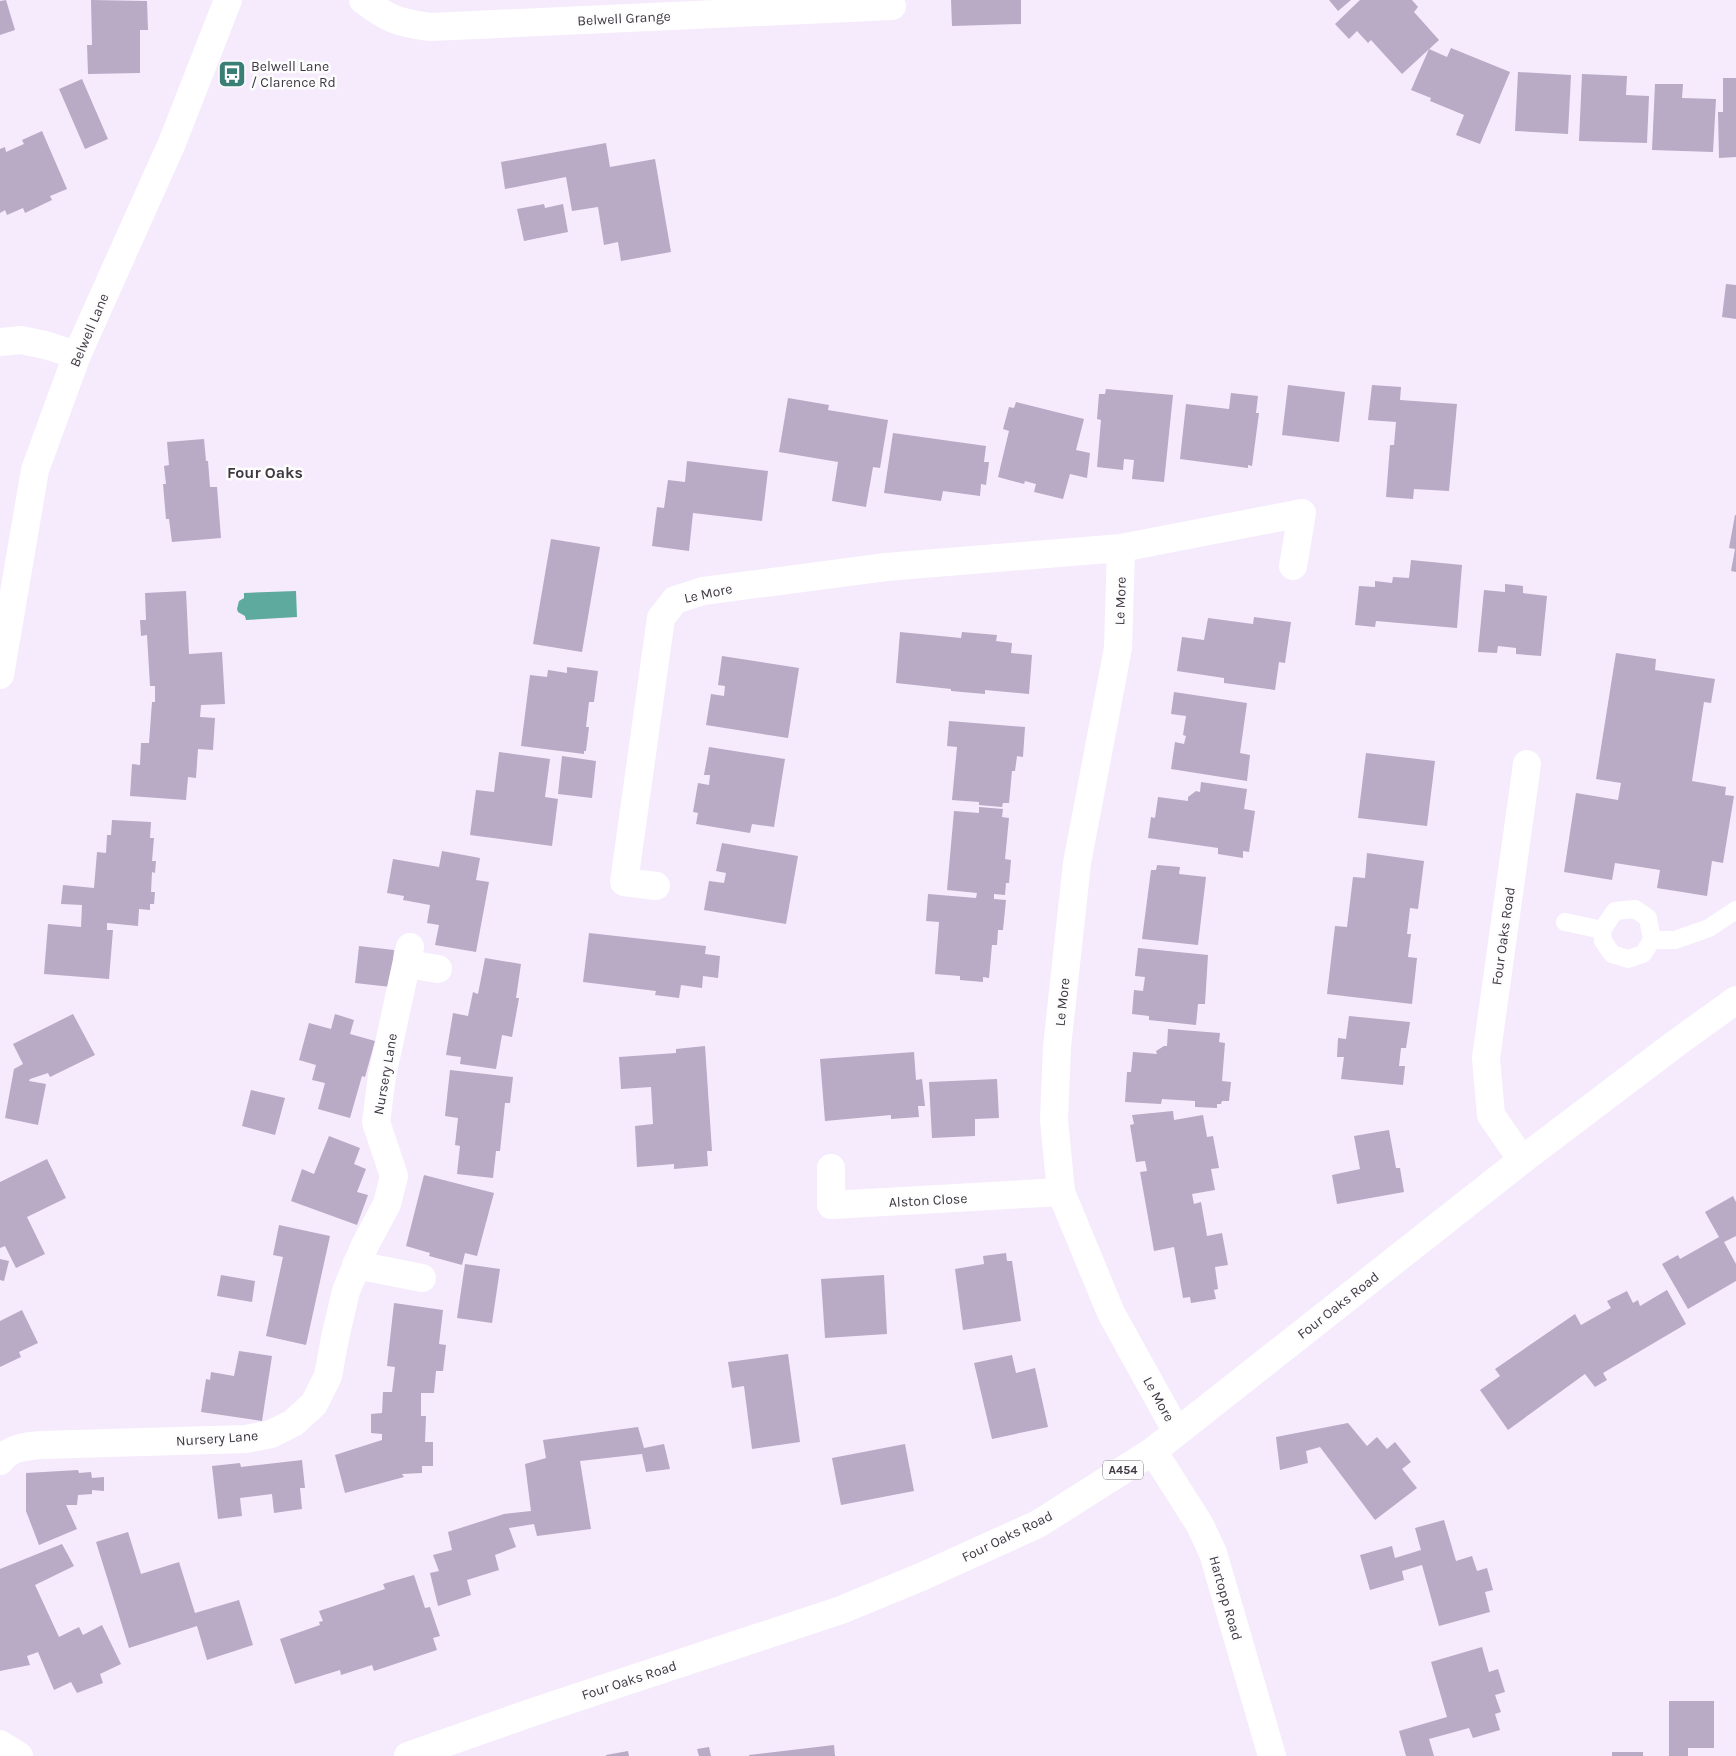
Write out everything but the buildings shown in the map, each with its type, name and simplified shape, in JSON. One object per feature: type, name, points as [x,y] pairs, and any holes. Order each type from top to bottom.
[{"type":"street","name":"Belwell Lane","points":[[0,675],[35,470],[77,355],[172,143],[228,0]]},
{"type":"street","name":"Belwell Grange","points":[[363,0],[381,13],[404,24],[430,27],[892,6]]},
{"type":"street","points":[[0,342],[21,340],[77,355]]},
{"type":"street","name":"Le More","points":[[656,886],[624,882],[661,618],[675,600],[703,591],[886,567],[1121,548],[1302,513],[1293,566]]},
{"type":"street","name":"Le More","points":[[1121,548],[1118,648],[1077,863],[1056,1047],[1054,1120],[1061,1192],[1112,1313],[1177,1432]]},
{"type":"street","name":"Four Oaks Road","points":[[1522,1160],[1491,1115],[1486,1058],[1527,764]]},
{"type":"street","name":"Nursery Lane","points":[[0,1461],[3,1457],[20,1447],[246,1439],[271,1434],[293,1422],[314,1404],[328,1376],[346,1292],[356,1265],[387,1204],[394,1176],[376,1122],[382,1076],[408,956],[438,969]]},
{"type":"street","name":"Four Oaks Road","points":[[408,1756],[539,1710],[841,1610],[921,1577],[1038,1524],[1153,1451],[1522,1160],[1736,1000]]},
{"type":"street","name":"Alston Close","points":[[831,1168],[831,1206],[1061,1192]]},
{"type":"street","points":[[356,1265],[422,1278]]},
{"type":"street","name":"Hartopp Road","points":[[1153,1451],[1200,1525],[1213,1553],[1272,1756]]},
{"type":"street","points":[[0,1744],[20,1756]]},
{"type":"lane","points":[[1635,909],[1648,918],[1652,940],[1643,954],[1628,959],[1612,954],[1603,941],[1602,930],[1615,911],[1635,909]]},
{"type":"lane","points":[[1652,940],[1675,940],[1709,928],[1735,913]]},
{"type":"lane","points":[[1565,922],[1602,930]]},
{"type":"shaded area","points":[[296,591],[297,617],[246,620],[245,616],[238,612],[237,609],[239,601],[244,598],[244,593]]},
{"type":"place","name":"Belwell Lane / Clarence Rd","points":[[232,74]]},
{"type":"district","name":"Four Oaks","points":[[265,472]]}]
